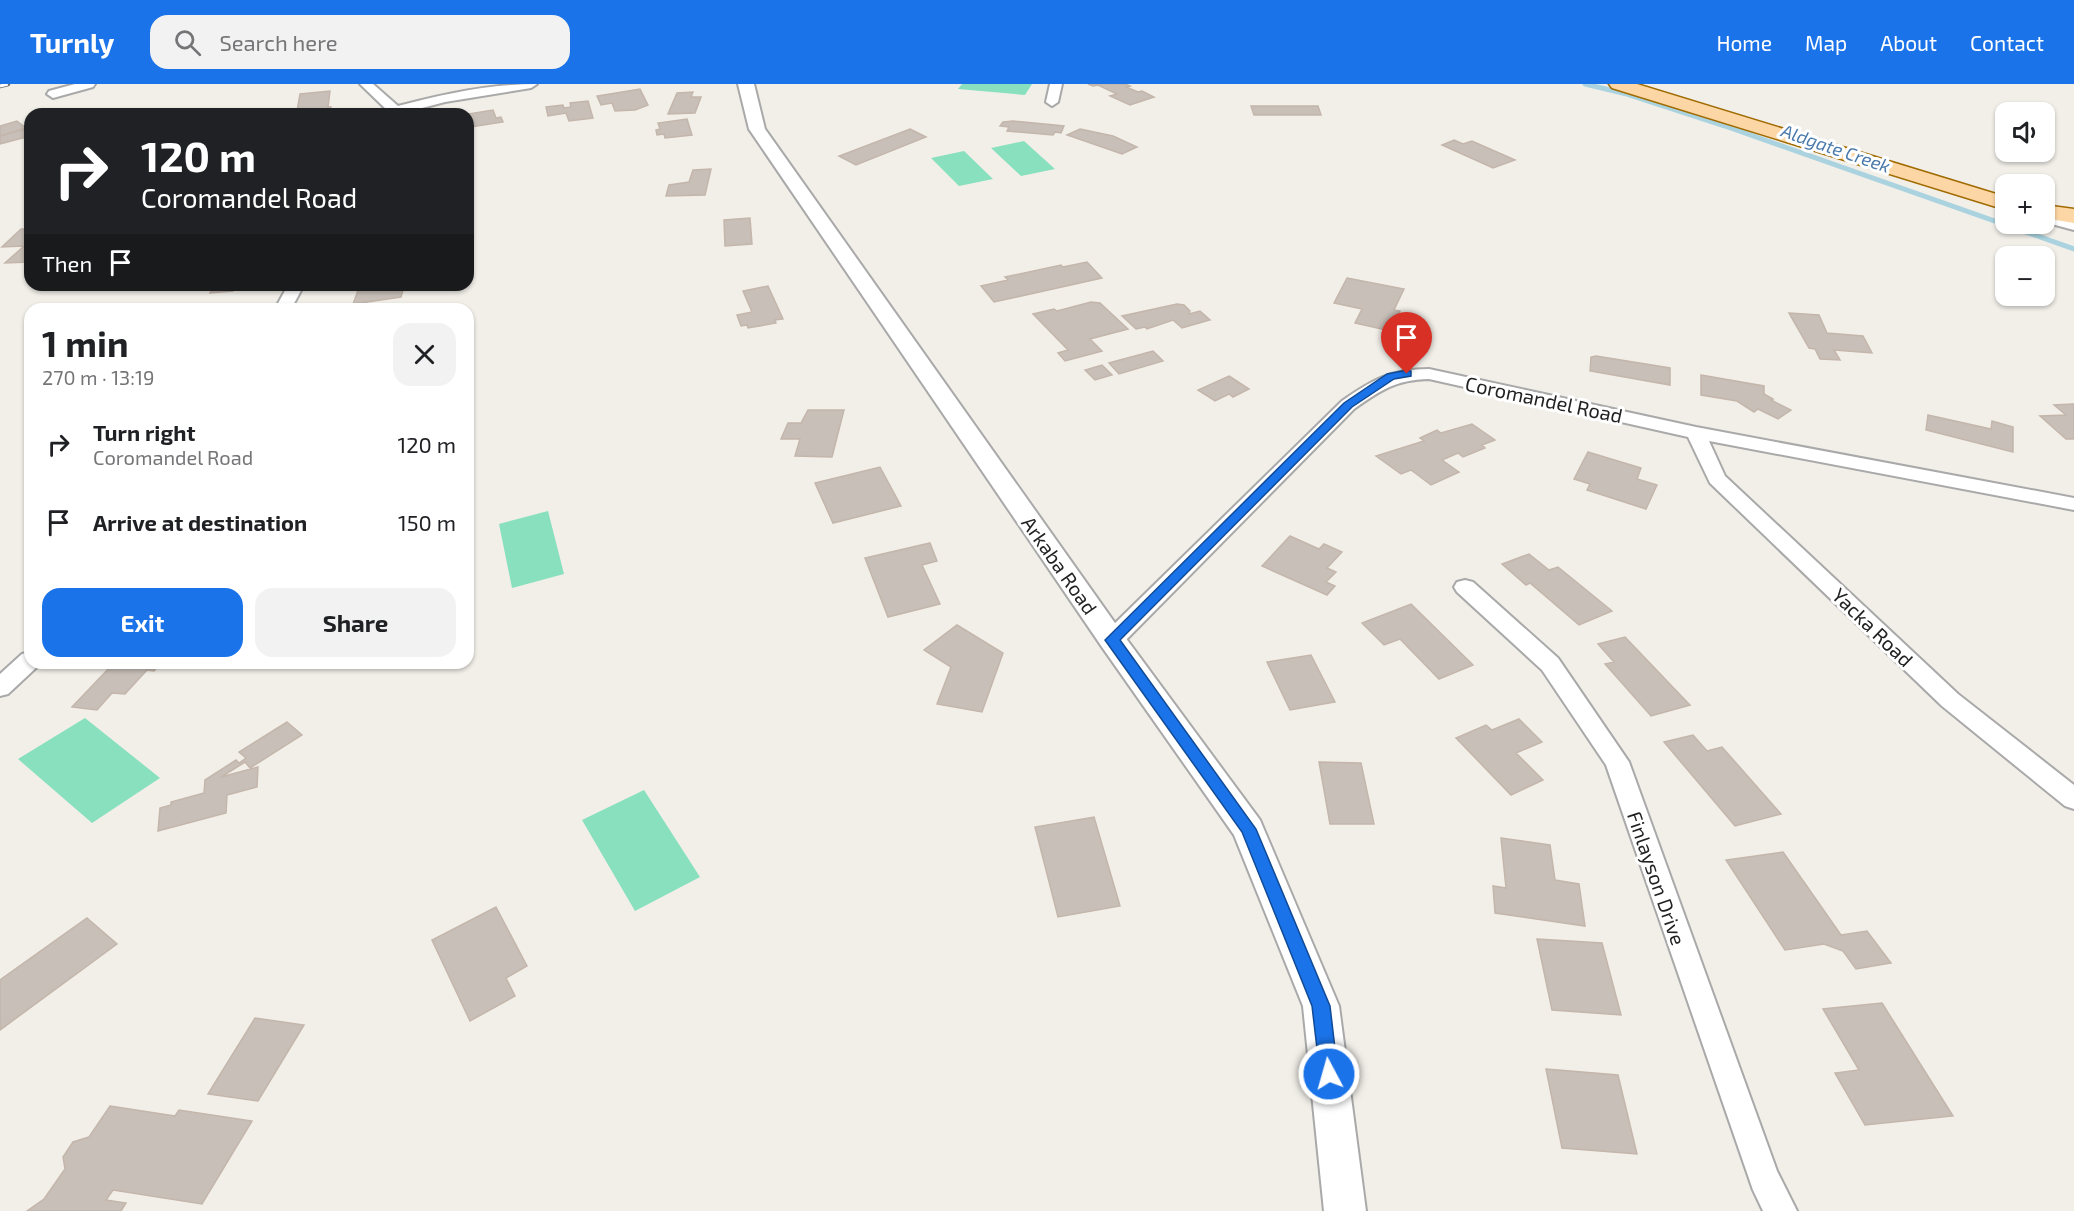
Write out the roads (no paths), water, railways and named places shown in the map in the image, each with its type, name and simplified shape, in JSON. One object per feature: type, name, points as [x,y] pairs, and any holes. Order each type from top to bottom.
[{"type":"main road","points":[[1618,84],[1730,117],[1897,173],[1995,201]]},
{"type":"main road","points":[[2055,213],[2074,216]]},
{"type":"street","points":[[53,94],[89,84]]},
{"type":"street","points":[[366,84],[389,108]]},
{"type":"street","points":[[408,108],[445,98],[531,84]]},
{"type":"street","name":"Arkaba Road","points":[[746,84],[757,129],[1112,640],[1248,829],[1321,1006],[1345,1211]]},
{"type":"street","points":[[1052,102],[1056,84]]},
{"type":"street","points":[[2055,220],[2074,226]]},
{"type":"street","name":"Coromandel Road","points":[[1112,640],[1348,405],[1390,376],[1429,374],[1696,433],[2074,504]]},
{"type":"street","name":"Yacka Road","points":[[1696,433],[1717,479],[1950,700],[2074,799]]},
{"type":"street","name":"Finlayson Drive","points":[[1465,587],[1550,664],[1617,762],[1764,1179],[1780,1211]]},
{"type":"street","points":[[0,688],[24,666]]},
{"type":"waterway","name":"Aldgate Creek","points":[[1585,84],[1627,94],[1725,126],[2074,249]]},
{"type":"railway","points":[[0,86],[8,84]]}]
